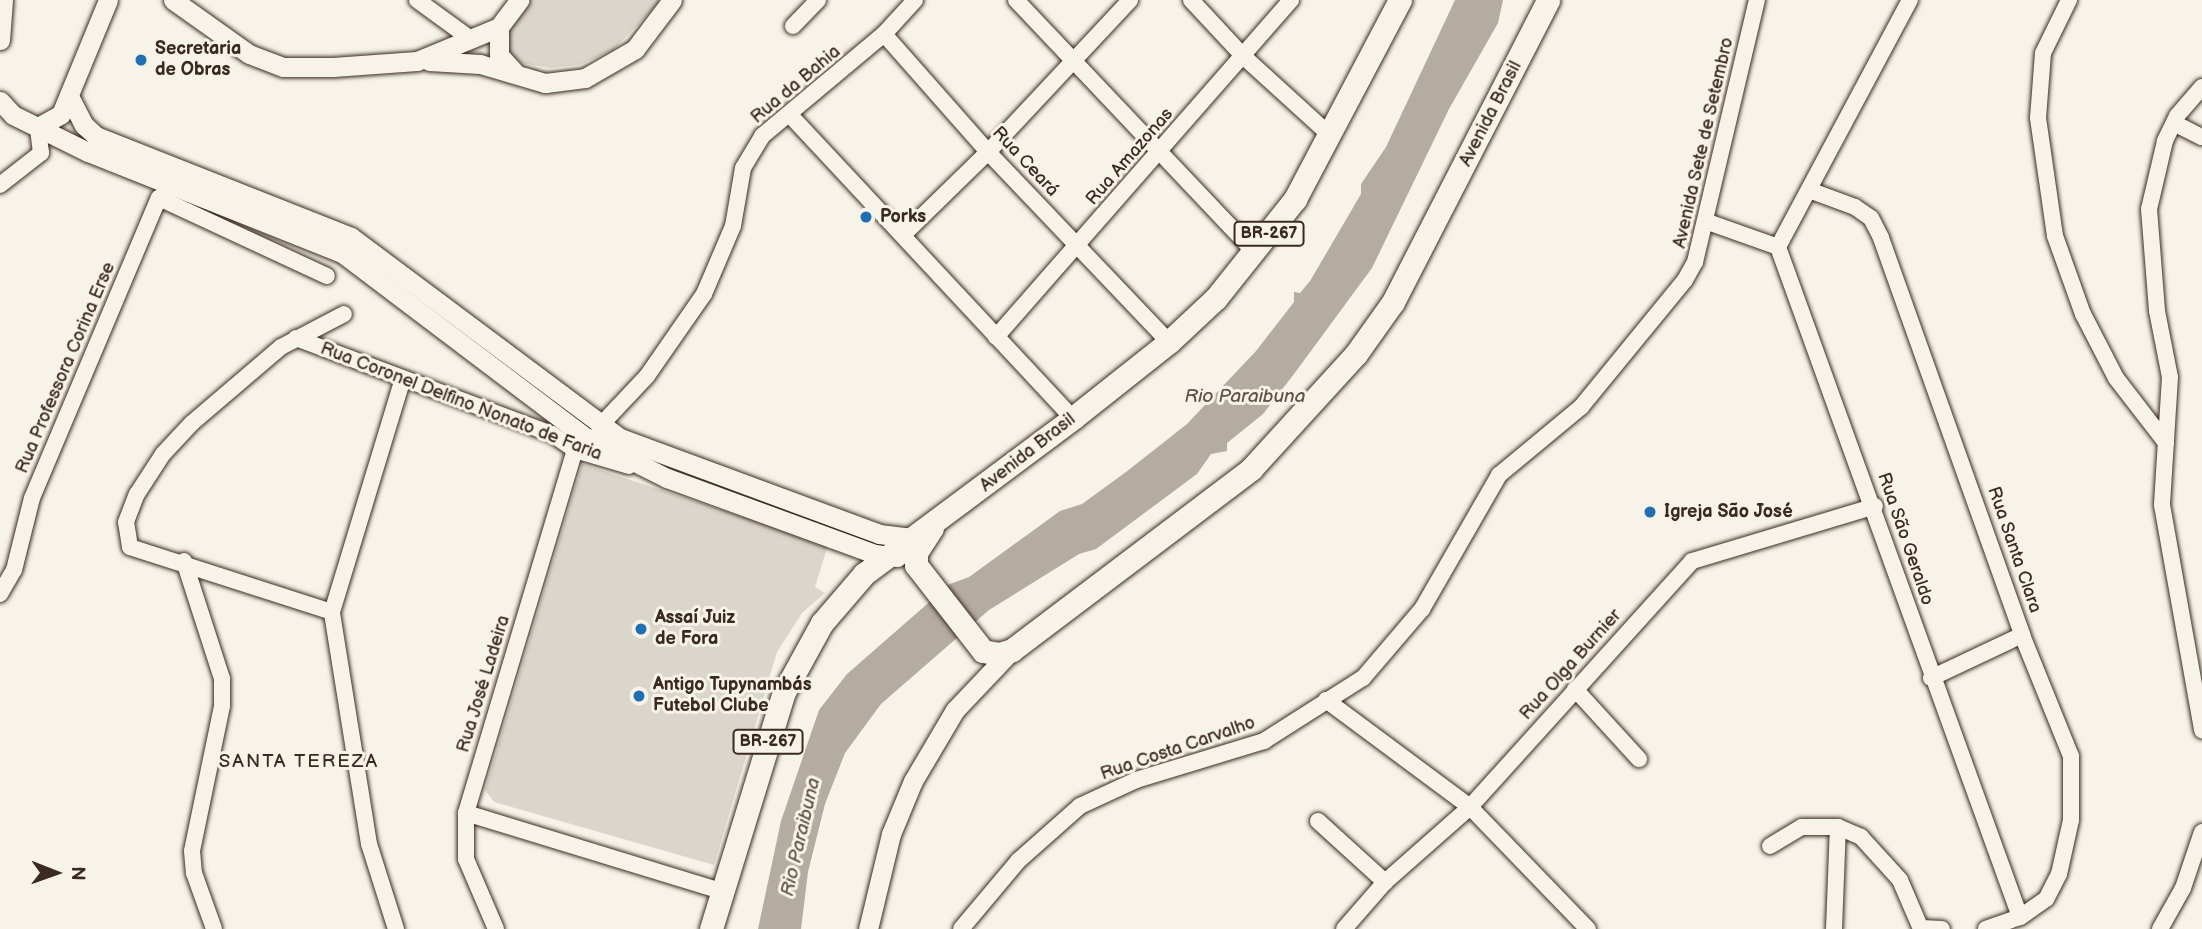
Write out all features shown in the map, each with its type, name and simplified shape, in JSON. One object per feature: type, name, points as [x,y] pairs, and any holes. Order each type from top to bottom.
[{"type":"highway","name":"Avenida Brasil","points":[[711,929],[791,676],[822,623],[864,574],[887,555],[937,522],[1170,342],[1255,253],[1295,199],[1331,136],[1400,0]]},
{"type":"highway","name":"Avenida Brasil","points":[[1012,650],[1251,469],[1362,346],[1436,223],[1548,0]]},
{"type":"highway","points":[[937,522],[916,553],[921,570],[981,648],[1012,650]]},
{"type":"highway","points":[[864,574],[893,564],[921,570]]},
{"type":"main road","points":[[0,40],[3,0]]},
{"type":"main road","points":[[38,127],[61,114],[108,0]]},
{"type":"main road","points":[[173,0],[248,54],[283,67],[417,61],[480,64],[565,83],[602,71],[647,37],[672,0]]},
{"type":"main road","points":[[417,61],[472,40],[508,14]]},
{"type":"main road","points":[[508,14],[497,47],[512,70]]},
{"type":"main road","points":[[472,40],[512,70]]},
{"type":"main road","points":[[69,96],[92,144]]},
{"type":"main road","points":[[0,101],[13,115],[38,127],[341,232],[492,354],[586,438]]},
{"type":"main road","name":"Rua Coronel Delfino Nonato de Faria","points":[[586,438],[667,478],[879,534],[910,538]]},
{"type":"main road","name":"Rua Coronel Delfino Nonato de Faria","points":[[586,438],[789,510],[921,570]]},
{"type":"main road","points":[[978,682],[985,665],[981,648]]},
{"type":"main road","name":"Avenida Brasil","points":[[868,929],[891,834],[913,781],[956,710],[978,682],[1012,650]]},
{"type":"street","points":[[417,0],[472,40]]},
{"type":"street","points":[[793,26],[818,0]]},
{"type":"street","name":"Rua da Bahia","points":[[586,438],[647,376],[704,294],[733,226],[743,167],[762,136],[884,34],[915,0]]},
{"type":"street","points":[[1016,0],[1255,253]]},
{"type":"street","points":[[904,233],[988,152],[1130,0]]},
{"type":"street","points":[[1191,0],[1243,56],[1331,136]]},
{"type":"street","name":"Rua Amazonas","points":[[996,337],[1291,0]]},
{"type":"street","name":"Avenida Sete de Setembro","points":[[1326,700],[1363,678],[1422,609],[1499,475],[1581,407],[1662,311],[1695,262],[1757,0]]},
{"type":"street","points":[[1705,221],[1778,247],[1910,0]]},
{"type":"street","points":[[2069,0],[2043,53],[2038,118],[2054,236],[2083,314],[2116,378],[2166,443]]},
{"type":"street","points":[[451,25],[491,27],[508,14]]},
{"type":"street","name":"Rua Ceará","points":[[884,34],[988,152],[1170,342]]},
{"type":"street","points":[[2202,88],[2174,123],[2155,170],[2149,209],[2155,299],[2170,377],[2162,505],[2202,730]]},
{"type":"street","points":[[790,115],[904,233],[996,337],[1073,418]]},
{"type":"street","points":[[2174,123],[2202,137]]},
{"type":"street","points":[[0,185],[41,153],[38,127]]},
{"type":"street","name":"Rua Santa Clara","points":[[1809,190],[1855,207],[1871,218],[1881,238],[2022,635],[2071,756],[2074,785],[2059,874],[2046,900],[2020,917],[1986,929]]},
{"type":"street","name":"Rua Professora Corina Erse","points":[[0,594],[14,570],[32,498],[159,198],[327,276]]},
{"type":"street","name":"Rua São Geraldo","points":[[1778,247],[1875,506],[1931,678],[2020,917]]},
{"type":"street","points":[[332,612],[184,561],[130,547],[126,522],[137,494],[163,454],[236,383],[296,338],[344,314]]},
{"type":"street","name":"Rua Coronel Delfino Nonato de Faria","points":[[296,338],[552,434],[586,438]]},
{"type":"street","points":[[396,929],[369,844],[332,612],[403,379]]},
{"type":"street","name":"Rua José Ladeira","points":[[496,929],[466,859],[466,813],[586,438]]},
{"type":"street","name":"Rua Olga Burnier","points":[[1344,929],[1385,882],[1470,807],[1692,561],[1875,506]]},
{"type":"street","points":[[184,561],[222,679],[222,706],[192,851],[194,873],[214,929]]},
{"type":"street","points":[[1931,678],[2022,635]]},
{"type":"street","points":[[1575,690],[1639,759]]},
{"type":"street","points":[[1326,700],[1470,807],[1588,929]]},
{"type":"street","name":"Rua Costa Carvalho","points":[[961,929],[1018,861],[1080,806],[1136,780],[1264,741],[1326,700]]},
{"type":"street","points":[[466,813],[721,891]]},
{"type":"street","points":[[1318,821],[1385,882]]},
{"type":"street","points":[[1770,846],[1802,827],[1838,827],[1861,837],[1882,856],[1909,897],[1921,929],[1942,929]]},
{"type":"street","points":[[1834,929],[1838,827]]},
{"type":"street","points":[[2160,929],[2183,888],[2202,832]]},
{"type":"shaded area","points":[[524,0],[662,0],[613,50],[579,65],[551,68],[514,62],[506,56],[503,36]]},
{"type":"shaded area","name":"Antigo Tupynambás Futebol Clube","points":[[582,464],[828,545],[815,587],[825,593],[802,613],[777,652],[714,865],[494,802],[485,790]]},
{"type":"water","name":"Rio Paraibuna","points":[[1455,0],[1503,0],[1498,23],[1449,109],[1372,268],[1294,374],[1263,414],[1227,443],[1227,451],[1211,454],[1197,474],[1096,549],[1079,554],[989,610],[881,704],[845,753],[825,804],[808,872],[801,929],[758,929],[781,821],[819,710],[847,674],[950,584],[969,577],[1060,511],[1082,504],[1126,472],[1187,424],[1256,351],[1294,302],[1294,292],[1300,293],[1310,281],[1361,194],[1361,184],[1386,147]]},
{"type":"place","name":"Secretaria de Obras","points":[[141,60]]},
{"type":"place","name":"Porks","points":[[866,217]]},
{"type":"place","name":"Igreja São José","points":[[1650,512]]},
{"type":"place","name":"Assaí Juiz de Fora","points":[[641,629]]},
{"type":"place","name":"Antigo Tupynambás Futebol Clube","points":[[639,696]]},
{"type":"district","name":"SANTA TEREZA","points":[[299,762]]}]
